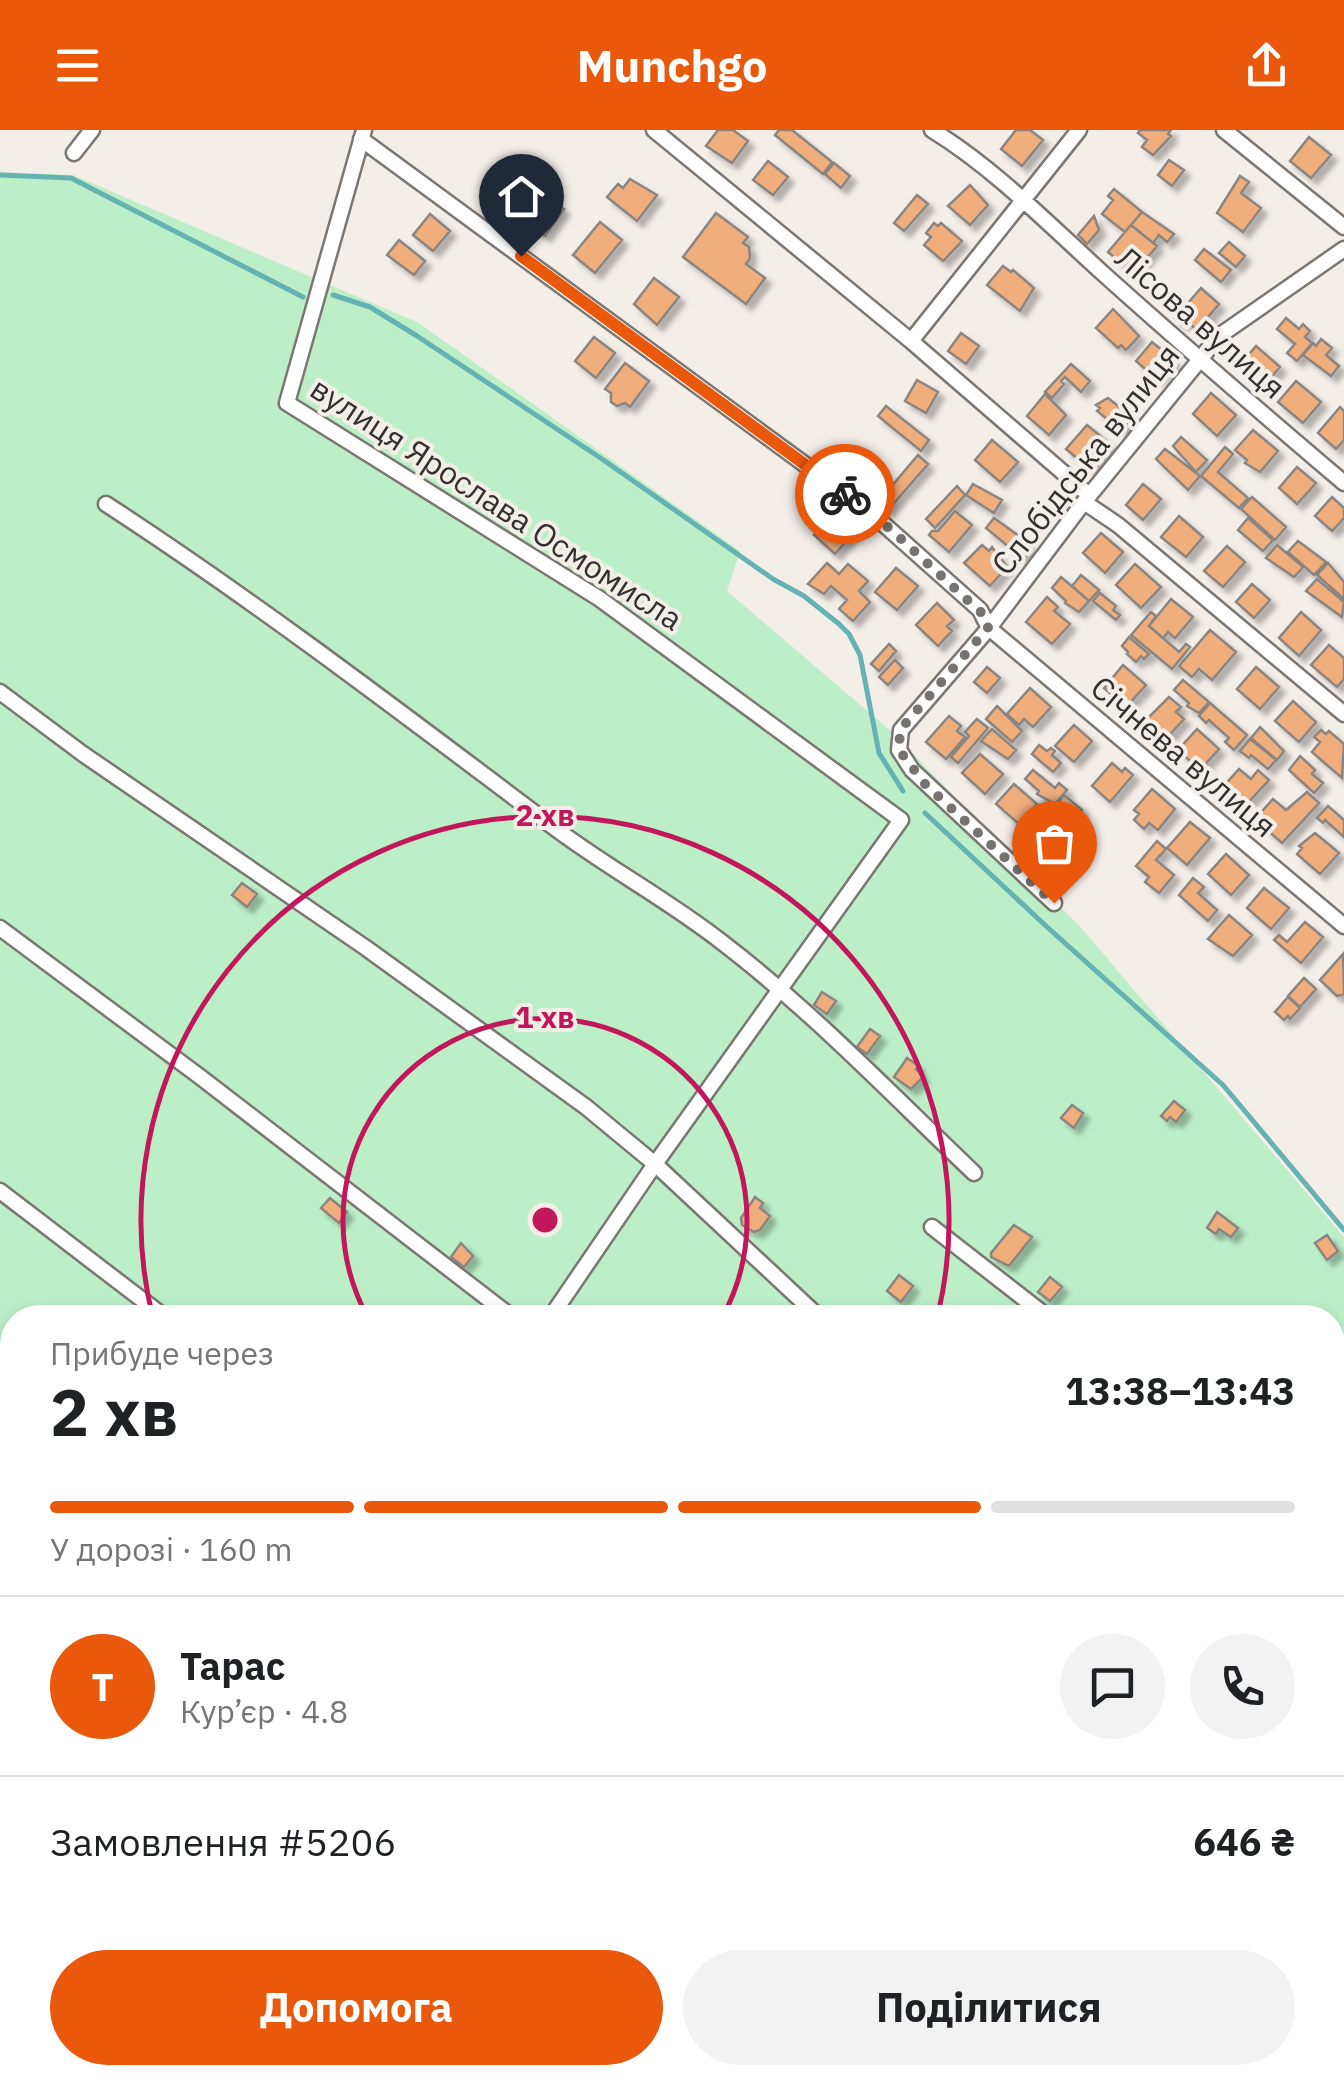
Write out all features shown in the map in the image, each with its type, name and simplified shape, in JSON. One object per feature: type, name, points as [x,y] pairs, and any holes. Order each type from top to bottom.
[{"type":"street","points":[[74,153],[92,130]]},
{"type":"street","points":[[654,130],[911,341],[1086,498],[1344,714]]},
{"type":"street","name":"Лісова вулиця","points":[[932,130],[982,163],[1198,359],[1344,483]]},
{"type":"street","points":[[911,341],[1078,130]]},
{"type":"street","points":[[1224,130],[1344,227]]},
{"type":"street","name":"Січнева вулиця","points":[[363,135],[872,513],[980,610],[988,628],[1344,926]]},
{"type":"street","name":"вулиця Ярослава Осмомисла","points":[[363,135],[287,403],[600,599],[902,820],[781,990]]},
{"type":"street","name":"Слобідська вулиця","points":[[1054,903],[925,784],[900,754],[900,730],[988,628],[1198,359],[1235,324],[1344,250]]},
{"type":"street","points":[[106,504],[182,554],[553,827],[684,913],[781,990],[974,1173]]},
{"type":"street","points":[[0,692],[82,754],[381,959],[586,1108],[654,1164],[806,1305]]},
{"type":"street","points":[[0,928],[497,1305]]},
{"type":"street","points":[[559,1305],[654,1164],[781,990]]},
{"type":"street","points":[[0,1191],[149,1305]]},
{"type":"street","points":[[932,1227],[1031,1305]]},
{"type":"green space","points":[[0,172],[73,175],[419,323],[740,551],[727,591],[892,732],[1083,930],[1344,1237],[1344,1305],[0,1305]]},
{"type":"building","points":[[718,130],[733,130],[748,141],[732,163],[706,146]]},
{"type":"building","points":[[779,130],[792,130],[832,162],[823,174],[775,135]]},
{"type":"building","points":[[1016,130],[1030,130],[1043,140],[1022,166],[1001,149]]},
{"type":"building","points":[[1171,130],[1171,136],[1153,155],[1142,147],[1147,140],[1138,133]]},
{"type":"building","points":[[1309,137],[1331,155],[1311,178],[1290,161]]},
{"type":"building","points":[[1169,160],[1184,170],[1172,186],[1158,175]]},
{"type":"building","points":[[768,161],[788,177],[773,195],[753,180]]},
{"type":"building","points":[[834,163],[850,176],[841,188],[825,174]]},
{"type":"building","points":[[1240,176],[1249,182],[1241,193],[1261,208],[1243,232],[1217,213]]},
{"type":"building","points":[[630,179],[657,195],[637,221],[607,197],[618,184],[623,188]]},
{"type":"building","points":[[970,185],[988,205],[970,225],[948,206]]},
{"type":"building","points":[[1114,189],[1142,212],[1125,232],[1102,214],[1113,200],[1108,196]]},
{"type":"building","points":[[544,195],[564,209],[545,236],[525,222]]},
{"type":"building","points":[[917,195],[928,204],[904,231],[894,223]]},
{"type":"building","points":[[1142,212],[1174,234],[1167,242],[1159,235],[1153,243],[1131,225]]},
{"type":"building","points":[[716,213],[748,237],[743,243],[749,247],[746,264],[765,278],[746,304],[683,257]]},
{"type":"building","points":[[430,214],[450,231],[433,251],[413,235]]},
{"type":"building","points":[[1094,216],[1099,230],[1087,244],[1078,235]]},
{"type":"building","points":[[600,222],[622,240],[595,273],[573,255]]},
{"type":"building","points":[[934,223],[941,223],[962,241],[943,261],[924,245],[931,237],[926,233]]},
{"type":"building","points":[[1131,225],[1157,246],[1137,270],[1108,252]]},
{"type":"building","points":[[399,240],[425,261],[414,275],[387,255]]},
{"type":"building","points":[[1229,242],[1245,256],[1236,267],[1219,253]]},
{"type":"building","points":[[1204,249],[1231,270],[1221,282],[1195,260]]},
{"type":"building","points":[[1003,266],[1034,288],[1020,311],[987,285]]},
{"type":"building","points":[[654,278],[679,297],[657,325],[634,304]]},
{"type":"building","points":[[1201,288],[1219,304],[1197,330],[1175,318]]},
{"type":"building","points":[[1113,309],[1139,336],[1126,350],[1121,345],[1118,348],[1096,328]]},
{"type":"building","points":[[1286,318],[1299,329],[1303,324],[1310,331],[1305,337],[1312,343],[1297,361],[1287,353],[1295,344],[1277,329]]},
{"type":"building","points":[[961,333],[979,346],[966,364],[948,351]]},
{"type":"building","points":[[594,337],[615,353],[596,378],[575,361]]},
{"type":"building","points":[[1321,339],[1332,348],[1326,355],[1339,366],[1331,376],[1303,355]]},
{"type":"building","points":[[1152,342],[1174,360],[1157,379],[1136,361]]},
{"type":"building","points":[[1256,346],[1280,367],[1262,388],[1238,367]]},
{"type":"building","points":[[625,363],[649,381],[630,407],[611,402],[611,393],[605,389]]},
{"type":"building","points":[[1071,364],[1090,381],[1081,392],[1065,377],[1052,398],[1045,392]]},
{"type":"building","points":[[917,380],[938,392],[926,413],[905,401]]},
{"type":"building","points":[[1296,381],[1321,402],[1303,423],[1278,402]]},
{"type":"building","points":[[1211,393],[1236,415],[1217,436],[1193,414]]},
{"type":"building","points":[[1045,394],[1066,415],[1049,435],[1027,416]]},
{"type":"building","points":[[1108,398],[1133,418],[1122,431],[1097,411],[1100,408],[1096,405]]},
{"type":"building","points":[[886,406],[929,440],[921,451],[878,416]]},
{"type":"building","points":[[1340,407],[1344,411],[1344,440],[1336,449],[1318,433]]},
{"type":"building","points":[[1087,425],[1110,444],[1090,469],[1066,449]]},
{"type":"building","points":[[1253,430],[1278,451],[1260,472],[1245,463],[1247,460],[1235,450]]},
{"type":"building","points":[[1181,437],[1207,460],[1196,472],[1173,446]]},
{"type":"building","points":[[992,440],[1018,462],[1000,482],[975,460]]},
{"type":"building","points":[[1225,447],[1233,454],[1218,472],[1248,498],[1239,508],[1201,476]]},
{"type":"building","points":[[1165,449],[1200,476],[1188,490],[1156,459]]},
{"type":"building","points":[[918,455],[928,464],[888,510],[872,496],[884,483],[890,488]]},
{"type":"building","points":[[1297,467],[1316,483],[1297,504],[1279,488]]},
{"type":"building","points":[[973,484],[1002,500],[994,513],[966,495]]},
{"type":"building","points":[[1143,484],[1161,499],[1143,520],[1126,505]]},
{"type":"building","points":[[957,486],[965,495],[935,528],[926,519]]},
{"type":"building","points":[[1252,497],[1286,527],[1275,540],[1241,509]]},
{"type":"building","points":[[1332,497],[1344,508],[1344,518],[1332,531],[1315,516]]},
{"type":"building","points":[[955,511],[972,525],[949,552],[929,535],[938,531]]},
{"type":"building","points":[[834,512],[855,531],[835,554],[814,535]]},
{"type":"building","points":[[1179,516],[1203,537],[1186,557],[1161,537]]},
{"type":"building","points":[[994,518],[1026,541],[1029,547],[1021,557],[986,528]]},
{"type":"building","points":[[1248,518],[1273,540],[1263,551],[1238,530]]},
{"type":"building","points":[[1101,533],[1123,552],[1105,573],[1083,553]]},
{"type":"building","points":[[1298,541],[1326,562],[1314,575],[1288,552]]},
{"type":"building","points":[[982,545],[989,551],[992,547],[1007,567],[990,586],[964,563]]},
{"type":"building","points":[[1277,545],[1303,567],[1294,577],[1266,558]]},
{"type":"building","points":[[1227,546],[1245,562],[1223,587],[1204,571]]},
{"type":"building","points":[[827,563],[839,574],[848,564],[868,581],[859,591],[870,602],[853,621],[839,609],[847,600],[831,586],[824,594],[808,584]]},
{"type":"building","points":[[1328,563],[1344,582],[1344,599],[1317,575]]},
{"type":"building","points":[[1135,564],[1161,587],[1141,608],[1116,585]]},
{"type":"building","points":[[896,568],[918,586],[897,610],[875,592]]},
{"type":"building","points":[[1081,575],[1099,590],[1089,601],[1072,586]]},
{"type":"building","points":[[1061,577],[1089,601],[1079,612],[1052,588]]},
{"type":"building","points":[[1317,579],[1344,602],[1342,617],[1306,591]]},
{"type":"building","points":[[1252,584],[1270,600],[1254,618],[1236,602]]},
{"type":"building","points":[[1100,593],[1116,606],[1113,610],[1120,615],[1116,620],[1093,601]]},
{"type":"building","points":[[1047,597],[1058,607],[1054,611],[1070,624],[1052,644],[1026,622]]},
{"type":"building","points":[[1171,599],[1193,617],[1175,638],[1168,632],[1163,638],[1149,626]]},
{"type":"building","points":[[937,603],[954,620],[947,626],[952,631],[938,646],[916,625]]},
{"type":"building","points":[[1151,612],[1156,616],[1149,626],[1179,652],[1186,644],[1190,647],[1172,669],[1131,635]]},
{"type":"building","points":[[1301,612],[1321,630],[1299,656],[1279,638]]},
{"type":"building","points":[[1210,630],[1236,652],[1212,680],[1199,669],[1192,677],[1179,666]]},
{"type":"building","points":[[1129,637],[1149,654],[1144,659],[1141,656],[1136,662],[1127,654],[1122,646]]},
{"type":"building","points":[[889,644],[896,651],[879,671],[871,664]]},
{"type":"building","points":[[1329,645],[1344,658],[1344,679],[1337,687],[1311,665]]},
{"type":"building","points":[[895,660],[903,668],[888,685],[879,677]]},
{"type":"building","points":[[1123,665],[1146,685],[1126,707],[1104,688]]},
{"type":"building","points":[[987,667],[1000,678],[987,693],[974,682]]},
{"type":"building","points":[[1256,667],[1279,687],[1260,709],[1237,689]]},
{"type":"building","points":[[1183,680],[1209,702],[1199,713],[1174,690]]},
{"type":"building","points":[[1030,688],[1051,707],[1033,727],[1024,719],[1019,725],[1007,714]]},
{"type":"building","points":[[1169,697],[1181,707],[1176,712],[1184,719],[1164,741],[1144,722]]},
{"type":"building","points":[[1293,701],[1316,722],[1299,742],[1275,721]]},
{"type":"building","points":[[1210,703],[1247,735],[1234,750],[1225,742],[1229,738],[1199,716]]},
{"type":"building","points":[[997,706],[1022,731],[1012,742],[986,719]]},
{"type":"building","points":[[949,716],[961,726],[957,731],[965,737],[946,759],[926,742]]},
{"type":"building","points":[[977,719],[988,728],[958,763],[951,757]]},
{"type":"building","points":[[1074,725],[1092,741],[1074,762],[1055,746]]},
{"type":"building","points":[[1260,727],[1284,751],[1277,760],[1251,738]]},
{"type":"building","points":[[992,729],[1016,750],[1008,759],[981,741]]},
{"type":"building","points":[[1197,729],[1219,749],[1200,770],[1178,750]]},
{"type":"building","points":[[1321,730],[1326,734],[1329,731],[1344,744],[1342,778],[1312,752],[1320,742],[1314,737]]},
{"type":"building","points":[[1250,739],[1276,760],[1268,769],[1240,751]]},
{"type":"building","points":[[1039,745],[1055,751],[1052,755],[1061,763],[1053,772],[1032,754]]},
{"type":"building","points":[[980,754],[1003,774],[985,794],[962,773]]},
{"type":"building","points":[[1300,756],[1323,783],[1314,793],[1289,770]]},
{"type":"building","points":[[1112,763],[1133,775],[1110,802],[1092,786]]},
{"type":"building","points":[[1239,769],[1251,779],[1258,770],[1269,780],[1244,807],[1222,788]]},
{"type":"building","points":[[1033,770],[1055,788],[1059,783],[1067,790],[1055,804],[1037,794],[1039,791],[1025,779]]},
{"type":"building","points":[[1014,784],[1037,804],[1019,824],[996,804]]},
{"type":"building","points":[[1152,789],[1175,809],[1158,830],[1149,823],[1144,829],[1134,820],[1139,814],[1134,810]]},
{"type":"building","points":[[1307,792],[1319,803],[1282,843],[1255,819],[1273,799],[1286,810]]},
{"type":"building","points":[[1064,795],[1082,810],[1075,820],[1056,805]]},
{"type":"building","points":[[1328,806],[1344,820],[1344,837],[1317,818]]},
{"type":"building","points":[[1190,822],[1210,838],[1187,865],[1167,848]]},
{"type":"building","points":[[1062,824],[1068,829],[1073,824],[1084,834],[1080,839],[1087,845],[1067,867],[1043,845]]},
{"type":"building","points":[[1315,833],[1339,853],[1320,874],[1297,854],[1302,848],[1299,846]]},
{"type":"building","points":[[1157,841],[1166,849],[1156,860],[1174,875],[1159,893],[1145,882],[1149,877],[1136,866]]},
{"type":"building","points":[[1226,854],[1249,875],[1231,895],[1208,874]]},
{"type":"building","points":[[1193,878],[1204,887],[1198,893],[1217,910],[1208,921],[1179,895]]},
{"type":"building","points":[[242,883],[257,894],[247,907],[232,895]]},
{"type":"building","points":[[1264,888],[1289,908],[1271,929],[1247,908]]},
{"type":"building","points":[[1229,915],[1252,935],[1233,956],[1208,939]]},
{"type":"building","points":[[1305,922],[1323,937],[1301,963],[1274,940],[1279,935],[1287,942]]},
{"type":"building","points":[[1343,954],[1344,994],[1337,996],[1320,980]]},
{"type":"building","points":[[1304,978],[1316,989],[1300,1007],[1288,996]]},
{"type":"building","points":[[822,992],[836,1001],[827,1014],[814,1005]]},
{"type":"building","points":[[1288,997],[1300,1008],[1284,1020],[1275,1012]]},
{"type":"building","points":[[870,1029],[880,1036],[867,1054],[857,1047]]},
{"type":"building","points":[[907,1058],[919,1066],[916,1069],[923,1077],[911,1089],[894,1077]]},
{"type":"building","points":[[1174,1101],[1185,1110],[1176,1122],[1170,1117],[1167,1121],[1161,1116]]},
{"type":"building","points":[[1072,1105],[1083,1113],[1074,1128],[1061,1118]]},
{"type":"building","points":[[755,1197],[770,1216],[754,1232],[742,1225],[741,1218]]},
{"type":"building","points":[[330,1198],[347,1212],[339,1223],[321,1208]]},
{"type":"building","points":[[1217,1212],[1238,1228],[1231,1237],[1219,1229],[1216,1234],[1207,1228]]},
{"type":"building","points":[[1014,1225],[1032,1237],[1009,1266],[991,1257],[991,1253]]},
{"type":"building","points":[[1327,1235],[1338,1251],[1327,1260],[1315,1243]]},
{"type":"building","points":[[461,1243],[473,1256],[464,1267],[451,1257]]},
{"type":"building","points":[[899,1275],[913,1286],[901,1302],[887,1291]]},
{"type":"building","points":[[1050,1277],[1062,1287],[1050,1301],[1038,1292]]},
{"type":"waterway","points":[[0,175],[71,178],[303,297]]},
{"type":"waterway","points":[[333,295],[370,307],[417,336],[773,579],[804,596],[839,624],[860,655],[879,753],[903,791]]},
{"type":"waterway","points":[[925,813],[1223,1085],[1344,1230]]},
{"type":"way so far","points":[[845,494],[872,513],[986,617],[988,628],[900,730],[899,750],[925,784],[1054,903]]},
{"type":"route","points":[[521,256],[845,494]]}]
